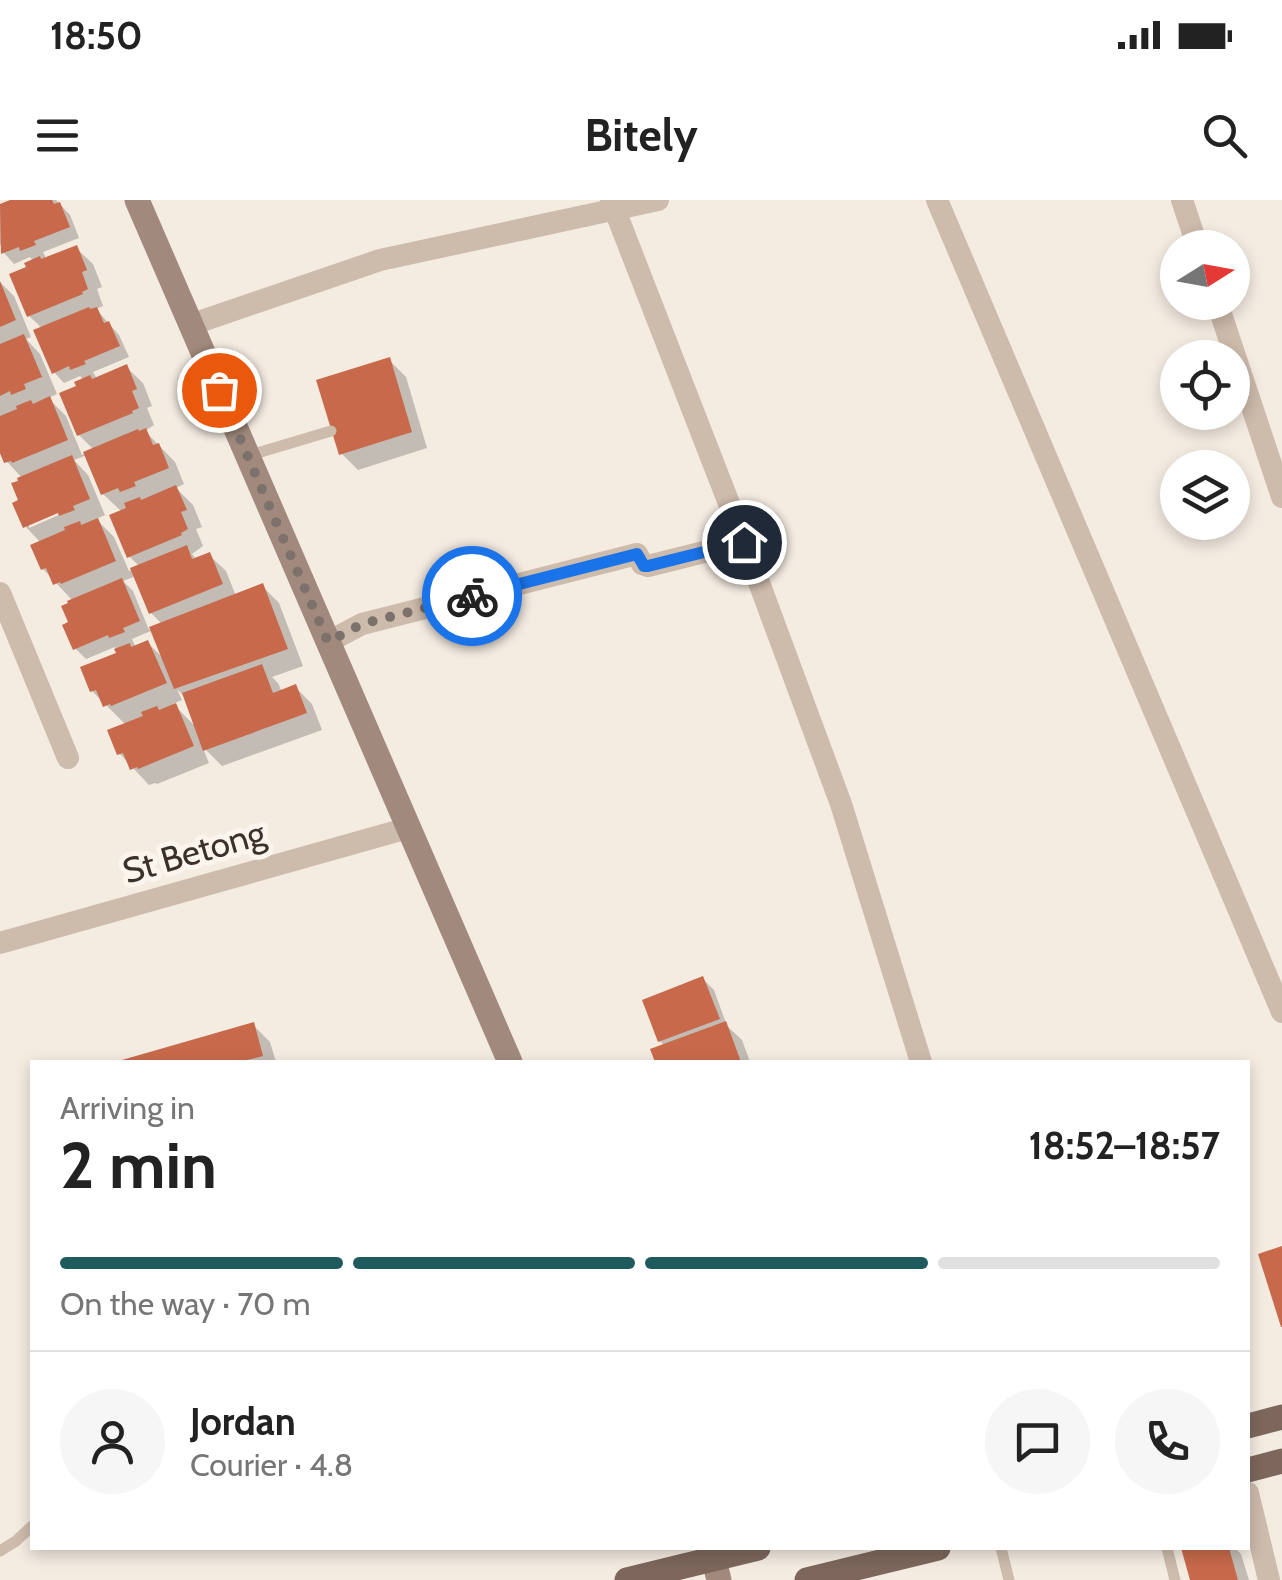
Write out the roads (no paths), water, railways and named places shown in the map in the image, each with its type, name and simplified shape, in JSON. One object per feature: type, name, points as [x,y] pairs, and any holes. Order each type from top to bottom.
[{"type":"main road","points":[[137,200],[509,1060]]},
{"type":"main road","points":[[1250,1425],[1282,1417]]},
{"type":"main road","points":[[1250,1470],[1282,1462]]},
{"type":"main road","points":[[627,1580],[715,1562],[752,1550]]},
{"type":"main road","points":[[808,1580],[846,1575],[931,1550]]},
{"type":"street","points":[[190,325],[380,260],[613,205],[658,200]]},
{"type":"street","points":[[937,200],[1282,1012]]},
{"type":"street","points":[[1182,200],[1192,230]]},
{"type":"street","points":[[613,205],[744,542],[840,804],[920,1060]]},
{"type":"street","points":[[1223,320],[1282,497]]},
{"type":"street","points":[[328,642],[362,624],[637,554],[648,566],[744,542]]},
{"type":"street","points":[[0,593],[68,758]]},
{"type":"street","name":"St Betong","points":[[0,944],[408,828]]},
{"type":"street","points":[[1250,1501],[1269,1580]]},
{"type":"lane","points":[[247,456],[331,431]]},
{"type":"lane","points":[[0,1551],[30,1528]]},
{"type":"lane","points":[[1002,1550],[1009,1580]]},
{"type":"lane","points":[[1168,1550],[1175,1580]]}]
